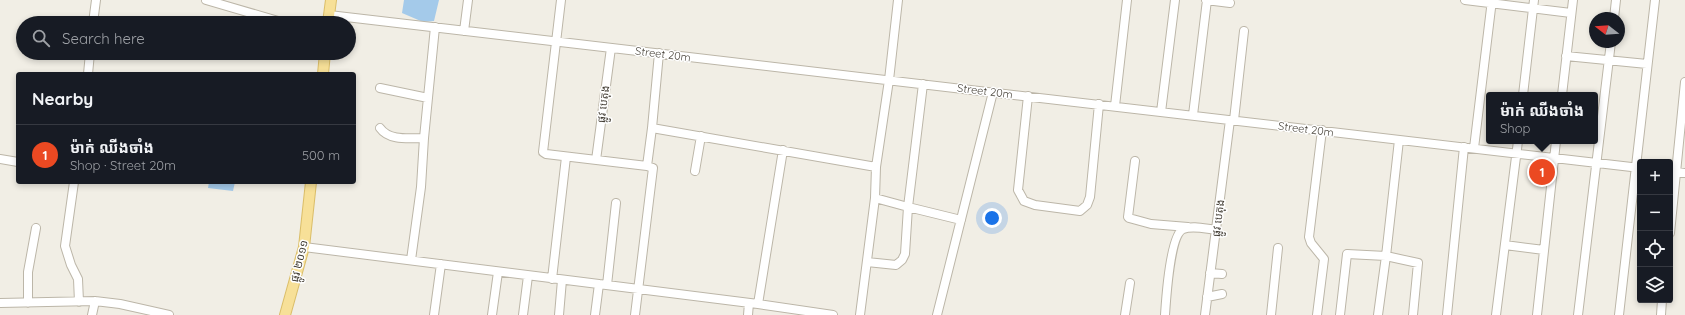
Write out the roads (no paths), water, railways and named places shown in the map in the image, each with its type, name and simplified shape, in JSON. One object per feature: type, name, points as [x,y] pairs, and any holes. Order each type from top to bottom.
[{"type":"main road","points":[[329,16],[331,0]]},
{"type":"main road","points":[[323,72],[324,60]]},
{"type":"main road","name":"ផ្លូវ ២០១១","points":[[285,315],[304,247],[311,184]]},
{"type":"street","points":[[95,16],[96,0]]},
{"type":"street","points":[[208,0],[262,16]]},
{"type":"street","points":[[464,30],[468,0]]},
{"type":"street","points":[[561,0],[542,148],[546,154],[647,166],[653,170],[635,315]]},
{"type":"street","points":[[860,315],[875,198],[876,167],[889,80],[898,0]]},
{"type":"street","points":[[1115,106],[1127,0]]},
{"type":"street","points":[[1161,112],[1175,0]]},
{"type":"street","points":[[1193,115],[1207,0],[1230,3]]},
{"type":"street","points":[[1465,0],[1534,4],[1571,13]]},
{"type":"street","points":[[1562,92],[1573,0]]},
{"type":"street","points":[[1615,12],[1616,0]]},
{"type":"street","points":[[1639,159],[1647,64],[1655,0]]},
{"type":"street","points":[[1474,148],[1492,2]]},
{"type":"street","points":[[1523,92],[1534,4]]},
{"type":"street","name":"Street 20m","points":[[356,21],[464,30],[1637,167]]},
{"type":"street","points":[[412,260],[421,187],[424,138],[435,27]]},
{"type":"street","name":"ផ្លូវ បេតុង","points":[[1205,315],[1244,31]]},
{"type":"street","name":"ផ្លូវ បេតុង","points":[[596,160],[611,48]]},
{"type":"street","points":[[1578,315],[1609,48]]},
{"type":"street","points":[[647,166],[659,53]]},
{"type":"street","points":[[1566,56],[1647,64]]},
{"type":"street","points":[[88,72],[89,60]]},
{"type":"street","points":[[1670,231],[1685,82]]},
{"type":"street","points":[[867,262],[896,265],[902,260],[905,254],[908,207],[923,84]]},
{"type":"street","points":[[380,88],[428,98]]},
{"type":"street","points":[[937,315],[993,92]]},
{"type":"street","points":[[1028,96],[1018,190],[1024,201],[1035,205],[1080,211],[1087,205],[1090,197],[1099,104]]},
{"type":"street","points":[[380,128],[385,134],[390,136],[424,138]]},
{"type":"street","points":[[652,128],[876,167]]},
{"type":"street","points":[[1317,315],[1324,259],[1311,243],[1309,236],[1322,130]]},
{"type":"street","points":[[695,171],[701,136]]},
{"type":"street","points":[[1378,315],[1399,140]]},
{"type":"street","points":[[1496,315],[1518,144]]},
{"type":"street","points":[[1537,315],[1556,144]]},
{"type":"street","points":[[1447,315],[1464,147]]},
{"type":"street","points":[[748,315],[754,303],[783,150]]},
{"type":"street","points":[[552,279],[566,157]]},
{"type":"street","points":[[0,159],[16,162]]},
{"type":"street","points":[[1135,161],[1129,218],[1151,224],[1217,230]]},
{"type":"street","points":[[1619,315],[1637,175]]},
{"type":"street","points":[[74,184],[65,246],[71,265],[78,279],[79,302]]},
{"type":"street","points":[[875,198],[961,220]]},
{"type":"street","points":[[595,315],[603,285],[616,203]]},
{"type":"street","points":[[1165,315],[1172,250],[1176,237],[1182,230],[1191,227]]},
{"type":"street","points":[[28,303],[28,272],[36,228]]},
{"type":"street","points":[[1505,245],[1544,250]]},
{"type":"street","points":[[304,247],[552,279],[639,288],[833,315]]},
{"type":"street","points":[[1271,315],[1278,248]]},
{"type":"street","points":[[1340,315],[1347,254],[1386,256],[1418,263],[1413,315]]},
{"type":"street","points":[[434,315],[441,264]]},
{"type":"street","points":[[492,315],[498,272]]},
{"type":"street","points":[[1210,273],[1222,274]]},
{"type":"street","points":[[523,315],[528,276]]},
{"type":"street","points":[[559,315],[562,280]]},
{"type":"street","points":[[1125,315],[1130,283]]},
{"type":"street","points":[[1207,297],[1222,294]]},
{"type":"street","points":[[92,315],[94,301]]},
{"type":"street","points":[[0,303],[94,301],[120,304],[169,315]]},
{"type":"street","points":[[1660,315],[1662,303]]},
{"type":"water","points":[[404,0],[439,0],[434,21],[423,22],[402,13]]},
{"type":"water","points":[[209,184],[235,184],[233,191],[208,188]]},
{"type":"place","name":"ម៉ាក់ ឈីងចាំង","points":[[1542,172]]}]
